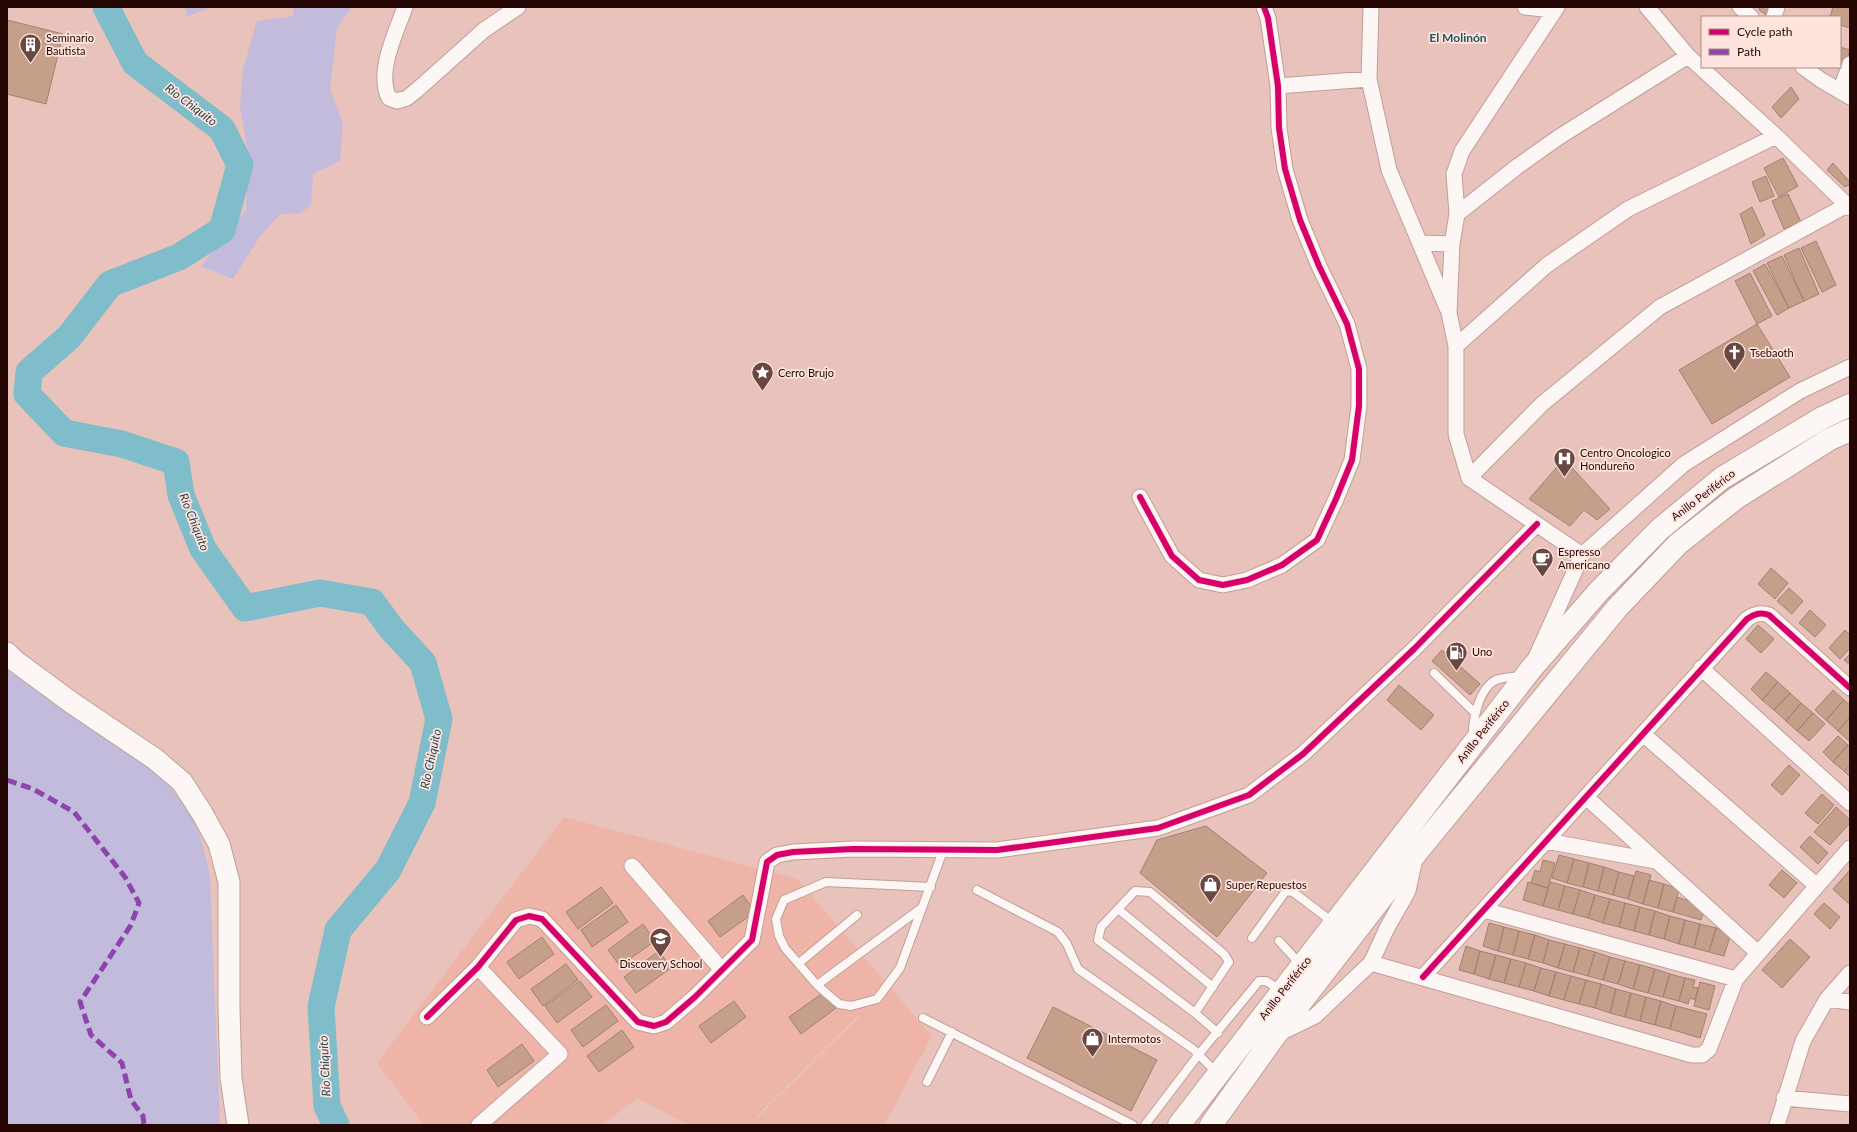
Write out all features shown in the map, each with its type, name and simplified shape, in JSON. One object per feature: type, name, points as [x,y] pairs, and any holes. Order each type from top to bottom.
[{"type":"highway","name":"Anillo Periférico","points":[[1179,1125],[1528,672],[1599,591],[1660,528],[1722,478],[1822,418],[1850,404]]},
{"type":"highway","name":"Anillo Periférico","points":[[1212,1125],[1274,1037],[1417,852],[1617,608],[1678,544],[1736,498],[1830,439],[1850,430]]},
{"type":"main road","points":[[7,653],[15,661],[72,703],[154,759],[182,782],[202,813],[219,844],[229,882],[229,1009],[232,1078],[238,1125]]},
{"type":"street","points":[[404,7],[385,68],[384,81],[389,98],[397,101],[407,98],[484,30],[518,7]]},
{"type":"street","points":[[1140,497],[1172,556],[1199,580],[1223,585],[1247,580],[1282,565],[1317,540],[1352,460],[1359,406],[1359,369],[1347,324],[1300,220],[1285,170],[1278,128],[1278,86],[1268,18],[1264,7]]},
{"type":"street","points":[[1371,7],[1369,79],[1389,170],[1449,312],[1456,346],[1456,434],[1470,478],[1582,555]]},
{"type":"street","points":[[1449,312],[1452,244],[1457,214],[1454,174],[1462,151],[1555,9],[1525,7]]},
{"type":"street","points":[[1647,7],[1688,56],[1701,68]]},
{"type":"street","points":[[1740,7],[1750,16]]},
{"type":"street","points":[[1457,214],[1518,166],[1559,137],[1688,56]]},
{"type":"street","points":[[1804,68],[1845,94],[1850,64]]},
{"type":"street","points":[[1470,478],[1542,404],[1660,306],[1848,207],[1776,136],[1701,68]]},
{"type":"street","points":[[1278,86],[1369,79]]},
{"type":"street","points":[[1456,346],[1547,265],[1628,209],[1776,136]]},
{"type":"street","points":[[1421,243],[1452,244]]},
{"type":"street","points":[[1528,672],[1582,555],[1684,464],[1800,391],[1850,367]]},
{"type":"street","points":[[427,1017],[478,967],[516,920],[529,916],[542,919],[638,1022],[654,1026],[666,1022],[752,940],[768,862],[777,855],[794,852],[853,849],[944,848],[997,850],[1158,828],[1249,795],[1308,749],[1414,649],[1536,524]]},
{"type":"street","points":[[1423,977],[1747,618],[1752,615],[1763,613],[1768,615],[1850,688]]},
{"type":"street","points":[[1702,668],[1850,803]]},
{"type":"street","points":[[1643,734],[1817,886]]},
{"type":"street","points":[[1586,797],[1758,953]]},
{"type":"street","points":[[1546,841],[1656,861]]},
{"type":"street","points":[[1372,963],[1697,1056],[1702,1055],[1709,1049],[1736,979],[1850,848]]},
{"type":"street","points":[[1274,1037],[1315,1016],[1372,963],[1387,928],[1408,891],[1417,852]]},
{"type":"street","points":[[632,866],[722,970]]},
{"type":"street","points":[[1484,910],[1736,979]]},
{"type":"street","points":[[478,967],[560,1054],[479,1125]]},
{"type":"street","points":[[1777,1125],[1784,1098],[1803,1041],[1826,1000],[1850,973]]},
{"type":"street","points":[[1826,1000],[1850,1002]]},
{"type":"street","points":[[1784,1098],[1850,1104]]},
{"type":"lane","points":[[1474,743],[1472,726],[1475,713],[1490,684],[1497,680],[1528,672]]},
{"type":"lane","points":[[1434,673],[1475,713]]},
{"type":"lane","points":[[931,887],[826,882],[784,900],[776,919],[779,936],[785,948],[817,985],[839,1004],[851,1006],[877,999],[900,968],[920,909],[931,887],[944,848]]},
{"type":"lane","points":[[978,890],[1058,932],[1067,944],[1078,969],[1199,1054],[1218,1074]]},
{"type":"lane","points":[[1195,1013],[1229,962],[1224,954],[1150,892],[1135,890],[1101,927],[1098,940],[1195,1013],[1218,1033]]},
{"type":"lane","points":[[1252,938],[1286,890],[1293,892],[1334,924]]},
{"type":"lane","points":[[817,985],[920,909]]},
{"type":"lane","points":[[1118,909],[1213,987]]},
{"type":"lane","points":[[799,963],[857,915]]},
{"type":"lane","points":[[1279,941],[1302,966]]},
{"type":"lane","points":[[1145,1125],[1199,1054],[1218,1033],[1259,981],[1266,981],[1283,991]]},
{"type":"lane","points":[[923,1018],[1133,1125]]},
{"type":"lane","points":[[927,1082],[952,1032]]},
{"type":"path","points":[[758,1116],[877,999]]},
{"type":"shaded area","points":[[184,7],[213,7],[187,16]]},
{"type":"shaded area","points":[[293,7],[352,7],[337,28],[330,89],[343,123],[340,161],[313,174],[311,204],[301,213],[280,214],[261,235],[233,279],[201,266],[246,210],[248,152],[240,107],[243,69],[257,21],[294,16]]},
{"type":"shaded area","points":[[7,670],[155,773],[178,796],[193,819],[203,845],[210,877],[220,1125],[7,1125]]},
{"type":"shaded area","name":"Discovery School","points":[[564,817],[797,879],[932,1036],[884,1125],[688,1125],[637,1098],[602,1125],[424,1125],[377,1063]]},
{"type":"building","points":[[1760,7],[1771,7],[1768,16],[1759,10]]},
{"type":"building","points":[[1833,7],[1850,7],[1850,28],[1841,25],[1841,16],[1830,16]]},
{"type":"building","name":"Seminario Bautista","points":[[7,20],[63,34],[46,104],[7,94]]},
{"type":"building","points":[[1841,47],[1850,50],[1844,69],[1841,68]]},
{"type":"building","points":[[1791,87],[1799,99],[1781,118],[1772,107]]},
{"type":"building","points":[[1783,158],[1798,186],[1779,197],[1764,168]]},
{"type":"building","points":[[1833,163],[1850,182],[1850,184],[1845,187],[1827,170]]},
{"type":"building","points":[[1766,176],[1774,196],[1760,202],[1752,182]]},
{"type":"building","points":[[1788,194],[1801,222],[1784,229],[1772,201]]},
{"type":"building","points":[[1752,207],[1765,235],[1751,244],[1740,214]]},
{"type":"building","points":[[1816,241],[1836,285],[1822,292],[1801,248]]},
{"type":"building","points":[[1799,248],[1819,294],[1804,301],[1784,255]]},
{"type":"building","points":[[1782,256],[1804,301],[1789,308],[1767,263]]},
{"type":"building","points":[[1765,264],[1789,308],[1777,315],[1753,271]]},
{"type":"building","points":[[1750,273],[1772,316],[1757,324],[1735,281]]},
{"type":"building","name":"Tsebaoth","points":[[1757,324],[1790,377],[1712,424],[1679,370]]},
{"type":"building","name":"Centro Oncologico Hondureño","points":[[1564,459],[1610,509],[1597,520],[1584,510],[1570,526],[1529,499]]},
{"type":"building","points":[[1771,568],[1788,583],[1775,599],[1758,584]]},
{"type":"building","points":[[1789,588],[1803,601],[1792,614],[1777,601]]},
{"type":"building","points":[[1810,610],[1826,625],[1815,637],[1799,623]]},
{"type":"building","points":[[1758,625],[1774,639],[1761,653],[1746,639]]},
{"type":"building","points":[[1845,630],[1850,635],[1850,648],[1840,659],[1829,648]]},
{"type":"building","name":"Uno","points":[[1442,650],[1480,684],[1470,695],[1432,661]]},
{"type":"building","points":[[1850,654],[1850,665],[1844,660]]},
{"type":"building","points":[[1766,672],[1778,682],[1762,700],[1751,689]]},
{"type":"building","points":[[1778,682],[1790,693],[1774,710],[1762,700]]},
{"type":"building","points":[[1399,685],[1434,715],[1421,730],[1387,700]]},
{"type":"building","points":[[1833,690],[1844,700],[1826,720],[1815,710]]},
{"type":"building","points":[[1790,693],[1801,703],[1786,721],[1774,710]]},
{"type":"building","points":[[1844,700],[1850,705],[1850,717],[1838,731],[1826,720]]},
{"type":"building","points":[[1801,703],[1813,713],[1797,731],[1786,721]]},
{"type":"building","points":[[1813,713],[1825,724],[1809,741],[1797,731]]},
{"type":"building","points":[[1850,717],[1850,740],[1849,741],[1838,731]]},
{"type":"building","points":[[1838,736],[1848,745],[1833,762],[1823,752]]},
{"type":"building","points":[[1848,745],[1850,747],[1850,765],[1844,771],[1833,762]]},
{"type":"building","points":[[1789,765],[1800,775],[1782,795],[1771,785]]},
{"type":"building","points":[[1850,765],[1850,777],[1844,771]]},
{"type":"building","points":[[1822,794],[1834,805],[1818,824],[1805,813]]},
{"type":"building","points":[[1836,807],[1850,820],[1850,823],[1830,845],[1814,832]]},
{"type":"building","name":"Super Repuestos","points":[[1206,826],[1267,873],[1217,937],[1140,873],[1157,840]]},
{"type":"building","points":[[1810,836],[1828,853],[1818,864],[1800,847]]},
{"type":"building","points":[[1559,855],[1574,859],[1567,883],[1552,878]]},
{"type":"building","points":[[1574,859],[1589,863],[1583,887],[1567,883]]},
{"type":"building","points":[[1543,860],[1555,863],[1548,888],[1531,883],[1535,870],[1540,872]]},
{"type":"building","points":[[1589,863],[1604,867],[1598,891],[1583,887]]},
{"type":"building","points":[[1604,867],[1619,872],[1613,895],[1598,891]]},
{"type":"building","points":[[1782,870],[1797,883],[1784,898],[1769,885]]},
{"type":"building","points":[[1850,870],[1850,905],[1833,889]]},
{"type":"building","points":[[1636,871],[1651,875],[1643,904],[1628,899]]},
{"type":"building","points":[[1619,872],[1634,876],[1628,899],[1613,895]]},
{"type":"building","points":[[1649,880],[1664,884],[1658,908],[1643,904]]},
{"type":"building","points":[[1528,882],[1548,888],[1543,906],[1523,900]]},
{"type":"building","points":[[1550,882],[1565,886],[1558,910],[1543,906]]},
{"type":"building","points":[[1664,884],[1679,889],[1673,912],[1658,908]]},
{"type":"building","points":[[1565,886],[1580,890],[1573,914],[1558,910]]},
{"type":"building","points":[[601,887],[613,903],[578,929],[566,912]]},
{"type":"building","points":[[1580,890],[1595,895],[1588,918],[1573,914]]},
{"type":"building","points":[[743,895],[755,912],[720,937],[708,921]]},
{"type":"building","points":[[1595,895],[1610,899],[1603,923],[1588,918]]},
{"type":"building","points":[[1677,897],[1695,903],[1704,911],[1701,920],[1673,912]]},
{"type":"building","points":[[1610,899],[1625,903],[1619,927],[1603,923]]},
{"type":"building","points":[[1625,903],[1640,907],[1634,931],[1619,927]]},
{"type":"building","points":[[1824,903],[1840,917],[1830,929],[1814,914]]},
{"type":"building","points":[[616,905],[628,922],[592,947],[581,930]]},
{"type":"building","points":[[1640,907],[1655,911],[1649,935],[1634,931]]},
{"type":"building","points":[[1655,911],[1670,916],[1664,939],[1649,935]]},
{"type":"building","points":[[1670,916],[1685,920],[1679,944],[1664,939]]},
{"type":"building","points":[[1685,920],[1700,924],[1694,948],[1679,944]]},
{"type":"building","points":[[1489,923],[1504,927],[1498,951],[1483,946]]},
{"type":"building","points":[[643,924],[655,941],[620,966],[608,950]]},
{"type":"building","points":[[1700,924],[1716,928],[1709,952],[1694,948]]},
{"type":"building","points":[[1504,927],[1519,931],[1513,955],[1498,951]]},
{"type":"building","points":[[1716,928],[1731,933],[1724,956],[1709,952]]},
{"type":"building","points":[[1519,931],[1535,935],[1528,959],[1513,955]]},
{"type":"building","points":[[1535,935],[1549,940],[1543,963],[1528,959]]},
{"type":"building","points":[[542,937],[554,954],[519,979],[507,962]]},
{"type":"building","points":[[1790,939],[1810,957],[1782,988],[1762,970]]},
{"type":"building","points":[[1549,940],[1565,944],[1558,968],[1543,963]]},
{"type":"building","points":[[1565,944],[1580,948],[1573,972],[1558,968]]},
{"type":"building","points":[[1466,946],[1480,951],[1474,974],[1459,970]]},
{"type":"building","points":[[1580,948],[1595,952],[1588,976],[1573,972]]},
{"type":"building","points":[[659,951],[671,968],[636,993],[624,977]]},
{"type":"building","points":[[1480,951],[1496,955],[1489,979],[1474,974]]},
{"type":"building","points":[[1595,952],[1610,957],[1603,980],[1588,976]]},
{"type":"building","points":[[1496,955],[1511,959],[1504,983],[1489,979]]},
{"type":"building","points":[[1610,957],[1625,961],[1618,984],[1603,980]]},
{"type":"building","points":[[1511,959],[1526,963],[1519,987],[1504,983]]},
{"type":"building","points":[[1625,961],[1640,965],[1633,989],[1618,984]]},
{"type":"building","points":[[1526,963],[1541,968],[1534,991],[1519,987]]},
{"type":"building","points":[[566,964],[578,980],[543,1006],[531,989]]},
{"type":"building","points":[[1640,965],[1655,969],[1648,993],[1633,989]]},
{"type":"building","points":[[1541,968],[1556,972],[1549,996],[1534,991]]},
{"type":"building","points":[[1655,969],[1670,974],[1663,997],[1648,993]]},
{"type":"building","points":[[1556,972],[1571,976],[1564,1000],[1549,996]]},
{"type":"building","points":[[1670,974],[1685,978],[1679,1001],[1663,997]]},
{"type":"building","points":[[1571,976],[1586,980],[1579,1004],[1564,1000]]},
{"type":"building","points":[[1685,978],[1695,980],[1693,987],[1698,988],[1695,1000],[1690,998],[1688,1004],[1679,1001]]},
{"type":"building","points":[[1586,980],[1601,984],[1595,1008],[1579,1004]]},
{"type":"building","points":[[580,981],[592,997],[557,1023],[545,1006]]},
{"type":"building","points":[[1700,982],[1715,986],[1709,1010],[1694,1006]]},
{"type":"building","points":[[1601,984],[1616,989],[1610,1013],[1595,1008]]},
{"type":"building","points":[[1616,989],[1631,993],[1625,1017],[1610,1013]]},
{"type":"building","points":[[824,992],[836,1008],[801,1034],[789,1017]]},
{"type":"building","points":[[1631,993],[1646,997],[1640,1021],[1625,1017]]},
{"type":"building","points":[[1646,997],[1661,1001],[1655,1025],[1640,1021]]},
{"type":"building","points":[[734,1001],[746,1017],[711,1043],[699,1026]]},
{"type":"building","points":[[1661,1001],[1676,1006],[1670,1029],[1655,1025]]},
{"type":"building","points":[[606,1005],[618,1021],[583,1047],[571,1030]]},
{"type":"building","points":[[1676,1006],[1707,1014],[1700,1038],[1670,1029]]},
{"type":"building","name":"Intermotos","points":[[1053,1007],[1157,1060],[1131,1111],[1027,1058]]},
{"type":"building","points":[[622,1030],[634,1047],[599,1072],[587,1056]]},
{"type":"building","points":[[522,1044],[534,1061],[498,1087],[487,1070]]},
{"type":"waterway","name":"Río Chiquito","points":[[106,7],[135,63],[222,129],[240,165],[222,230],[179,257],[110,284],[69,337],[29,372],[27,394],[64,433],[122,444],[176,462],[181,495],[203,549],[245,608],[320,593],[372,602],[391,628],[423,663],[439,719],[422,803],[388,870],[338,930],[321,1007],[327,1106],[336,1125]]},
{"type":"marked path","points":[[7,780],[33,789],[74,812],[125,877],[139,903],[131,925],[80,1002],[91,1035],[122,1063],[131,1100],[143,1116],[144,1125]]},
{"type":"cycle path","points":[[1140,497],[1172,556],[1199,580],[1223,585],[1247,580],[1282,565],[1317,540],[1352,460],[1359,406],[1359,369],[1347,324],[1319,266],[1300,220],[1285,169],[1279,128],[1278,86],[1268,18],[1264,7]]},
{"type":"cycle path","points":[[427,1017],[478,967],[516,920],[529,916],[542,919],[638,1022],[654,1026],[666,1022],[695,997],[752,940],[767,862],[777,855],[793,852],[853,849],[997,850],[1158,828],[1249,795],[1303,754],[1414,649],[1537,524]]},
{"type":"cycle path","points":[[1423,977],[1747,619],[1757,614],[1769,615],[1850,688]]},
{"type":"place","name":"Seminario Bautista","points":[[31,64]]},
{"type":"place","name":"Tsebaoth","points":[[1735,372]]},
{"type":"place","name":"Cerro Brujo","points":[[763,392]]},
{"type":"place","name":"Centro Oncologico Hondureño","points":[[1564,478]]},
{"type":"place","name":"Espresso Americano","points":[[1542,578]]},
{"type":"place","name":"Uno","points":[[1456,672]]},
{"type":"place","name":"Super Repuestos","points":[[1211,904]]},
{"type":"place","name":"Discovery School","points":[[661,958]]},
{"type":"place","name":"Intermotos","points":[[1092,1058]]},
{"type":"district","name":"El Molinón","points":[[1458,38]]}]
